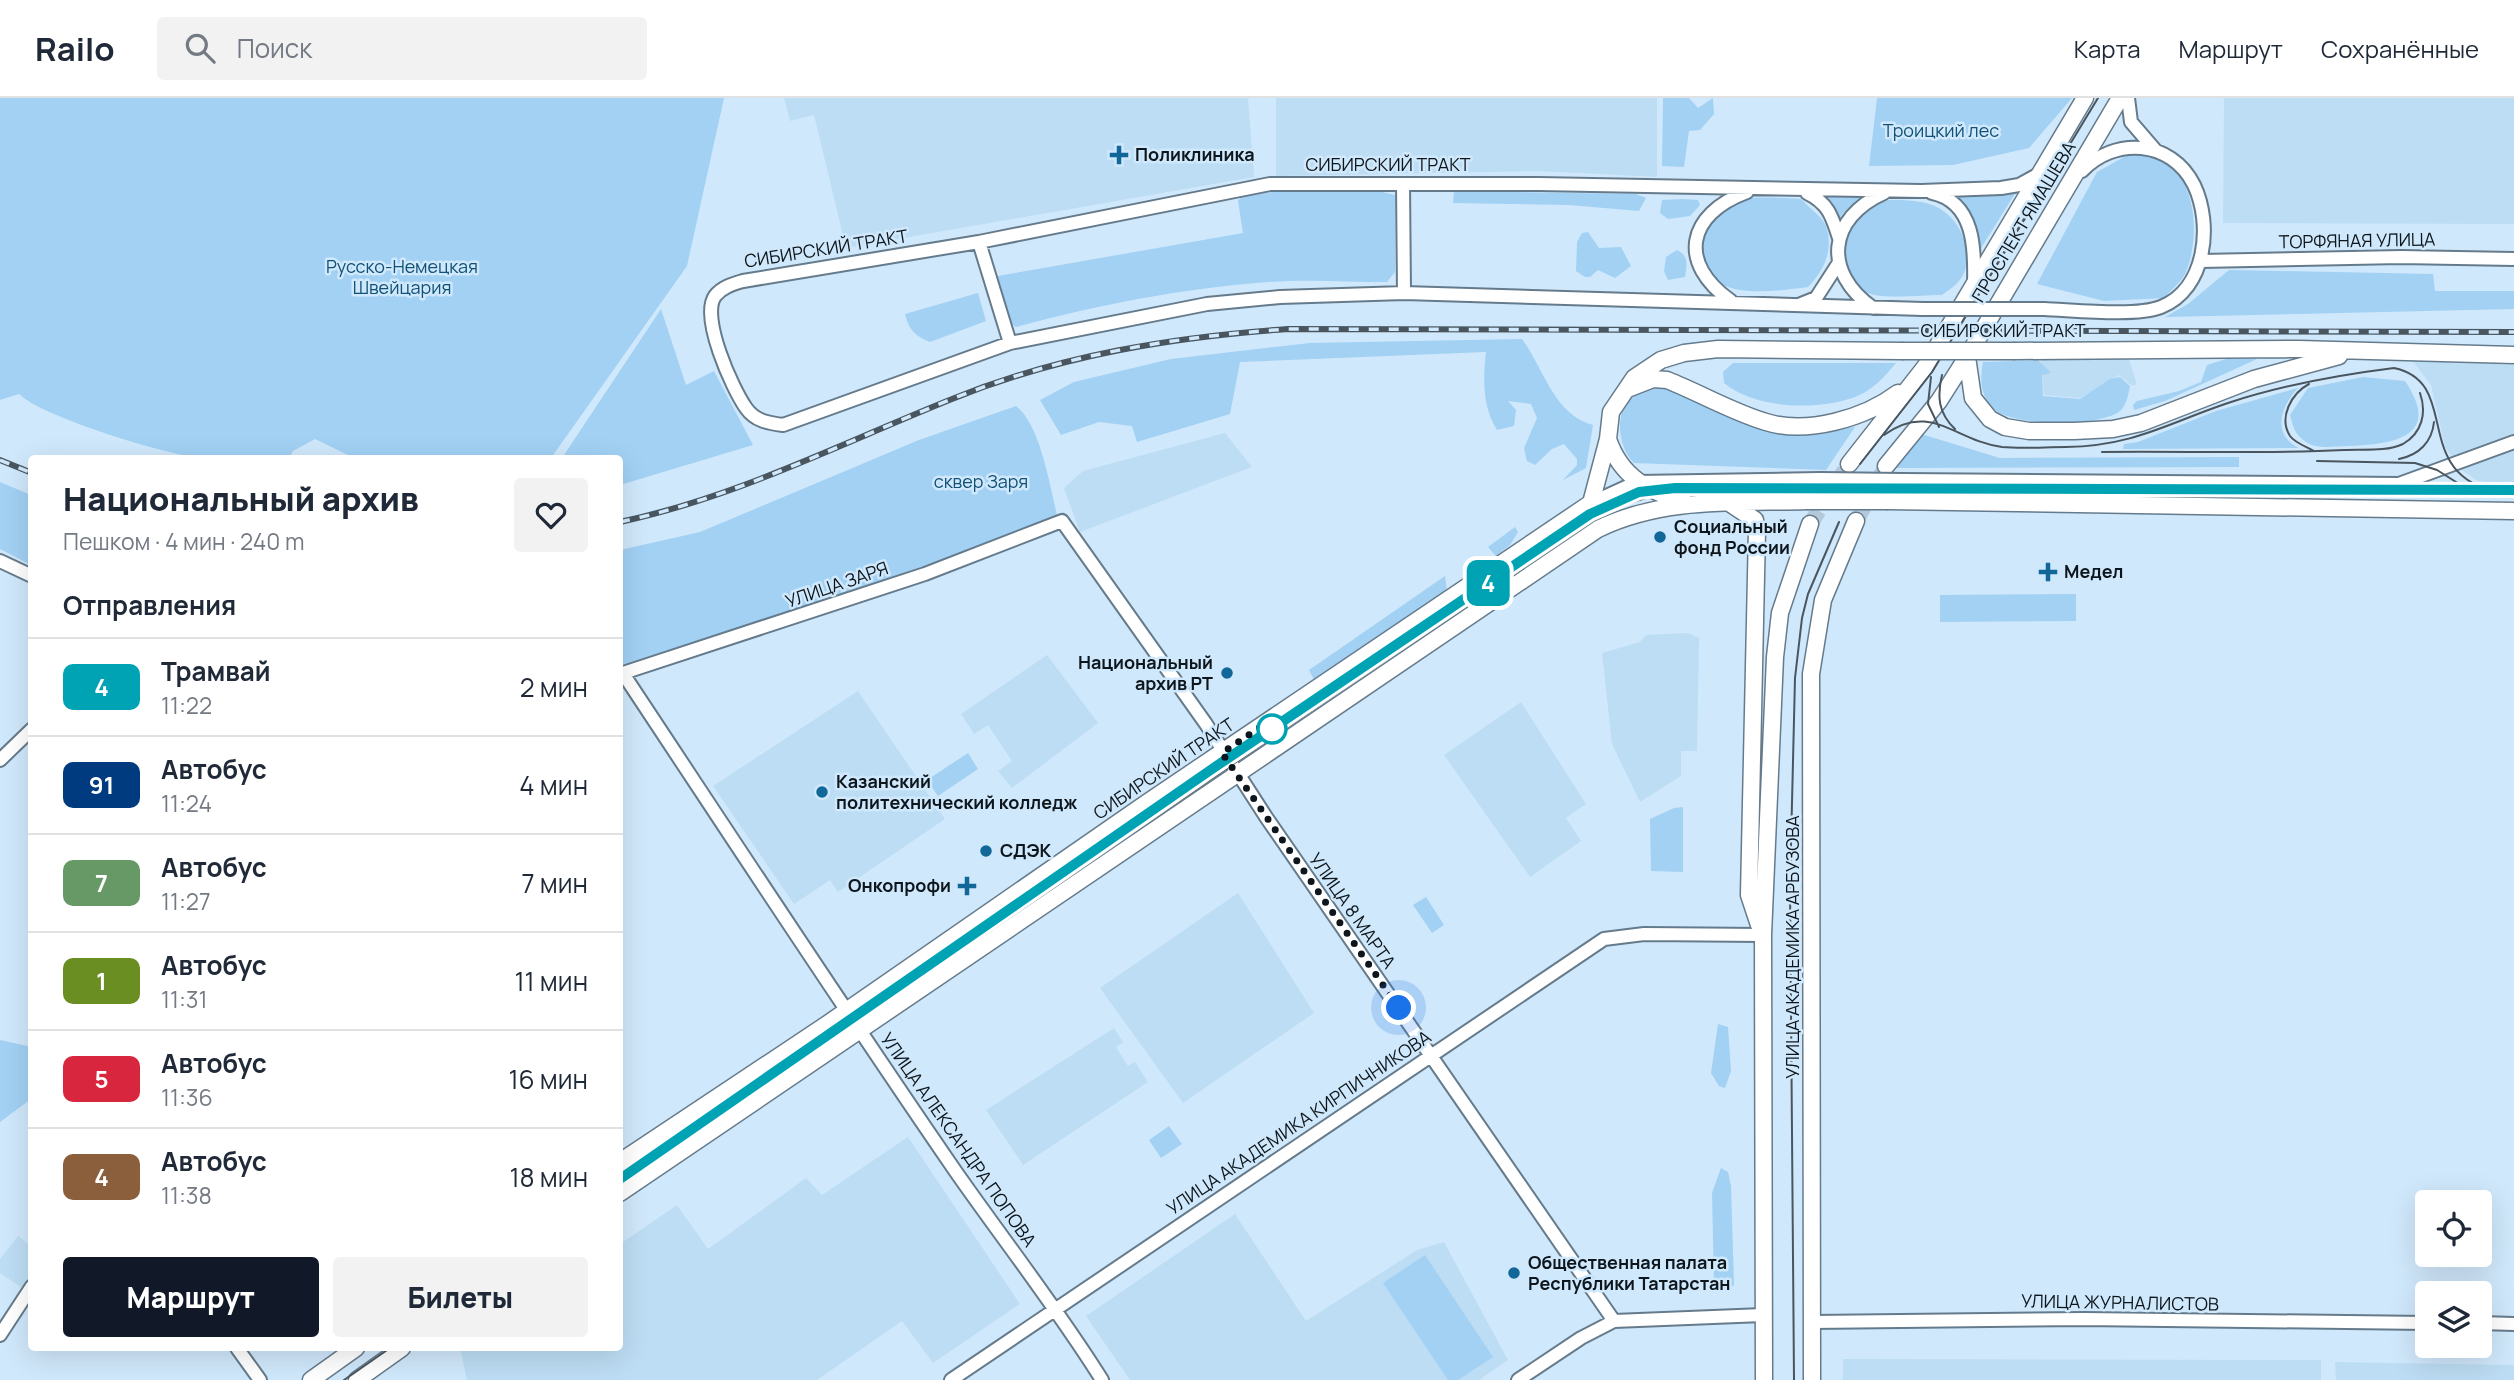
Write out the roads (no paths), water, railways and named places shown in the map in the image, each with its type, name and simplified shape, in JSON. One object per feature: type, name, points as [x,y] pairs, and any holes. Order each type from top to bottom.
[{"type":"main road","name":"ПРОСПЕКТ ЯМАШЕВА","points":[[1849,464],[1925,367],[2043,173],[2085,98]]},
{"type":"main road","name":"ПРОСПЕКТ ЯМАШЕВА","points":[[1886,466],[1939,401],[1967,358],[2120,98]]},
{"type":"main road","name":"СИБИРСКИЙ ТРАКТ","points":[[623,1155],[847,1011],[1591,503],[1608,439],[1611,412],[1623,391],[1646,368],[1684,353],[1718,349],[2369,351],[2514,355]]},
{"type":"main road","points":[[1967,358],[1973,398],[1990,419],[2006,427],[2029,431],[2074,431],[2113,429],[2141,423],[2277,372],[2369,351]]},
{"type":"main road","points":[[1623,391],[1638,383],[1667,380],[1767,423],[1819,425],[1886,402],[1925,367]]},
{"type":"main road","points":[[1608,439],[1620,466],[1637,482],[1688,504]]},
{"type":"main road","points":[[623,1191],[1598,529],[1637,512],[1688,504],[1807,501],[2514,511]]},
{"type":"main road","points":[[1729,503],[1748,513],[1755,520],[1757,530],[1749,895],[1763,934]]},
{"type":"main road","name":"УЛИЦА АКАДЕМИКА АРБУЗОВА","points":[[1812,1380],[1811,674],[1823,600],[1856,521]]},
{"type":"main road","name":"УЛИЦА АКАДЕМИКА АРБУЗОВА","points":[[1764,1380],[1763,934],[1777,635],[1793,569],[1810,524]]},
{"type":"main road","points":[[311,1380],[352,1351]]},
{"type":"main road","points":[[357,1380],[398,1351]]},
{"type":"street","points":[[1838,264],[1848,287],[1874,309],[2153,310],[2177,299],[2186,289],[2201,261],[2202,215],[2194,185],[2178,166],[2138,135],[2131,122],[2128,98]]},
{"type":"street","points":[[2067,187],[2095,157],[2129,147],[2156,151]]},
{"type":"street","name":"ПРОСПЕКТ ЯМАШЕВА","points":[[1921,191],[2001,188],[2019,185],[2043,173]]},
{"type":"street","name":"СИБИРСКИЙ ТРАКТ","points":[[1874,309],[1731,301],[1404,293],[1280,297],[1208,304],[1010,343],[799,422],[783,425],[764,423],[746,409],[719,356],[711,309],[715,297],[727,286],[743,281],[979,242],[1270,184],[1539,184],[1921,191]]},
{"type":"street","points":[[1403,185],[1404,293]]},
{"type":"street","points":[[1731,301],[1703,274],[1696,240],[1701,224],[1713,209],[1754,190]]},
{"type":"street","name":"СИБИРСКИЙ ТРАКТ","points":[[1801,190],[1822,201],[1832,214],[1839,238],[1838,264]]},
{"type":"street","name":"СИБИРСКИЙ ТРАКТ","points":[[1839,238],[1857,208],[1888,191]]},
{"type":"street","name":"ПРОСПЕКТ ЯМАШЕВА","points":[[1921,191],[1949,200],[1970,227],[1975,255],[1974,286]]},
{"type":"street","points":[[979,242],[1010,343]]},
{"type":"street","name":"ТОРФЯНАЯ УЛИЦА","points":[[2201,261],[2401,257],[2514,259]]},
{"type":"street","points":[[1797,306],[1816,298],[1838,264]]},
{"type":"street","name":"СИБИРСКИЙ ТРАКТ","points":[[1591,503],[1637,482],[1820,479],[2399,484],[2514,442]]},
{"type":"street","name":"УЛИЦА 8 МАРТА","points":[[1062,521],[1206,724],[1237,775],[1614,1321]]},
{"type":"street","name":"УЛИЦА ЗАРЯ","points":[[623,674],[925,573],[1062,521]]},
{"type":"street","points":[[0,561],[28,574]]},
{"type":"street","name":"УЛИЦА АЛЕКСАНДРА ПОПОВА","points":[[623,675],[958,1175],[1056,1308],[1102,1380]]},
{"type":"street","points":[[0,760],[28,733]]},
{"type":"street","name":"УЛИЦА АКАДЕМИКА КИРПИЧНИКОВА","points":[[951,1380],[1604,939],[1644,934],[1763,934]]},
{"type":"street","points":[[0,1335],[28,1292]]},
{"type":"street","points":[[1518,1380],[1581,1338],[1614,1321],[1763,1315]]},
{"type":"street","name":"УЛИЦА ЖУРНАЛИСТОВ","points":[[1812,1322],[2084,1319],[2415,1323]]},
{"type":"street","points":[[2492,1324],[2514,1324]]},
{"type":"street","points":[[239,1351],[260,1380]]},
{"type":"tunnel","points":[[1810,524],[1849,464]]},
{"type":"tunnel","points":[[1856,521],[1885,468]]},
{"type":"tram line","points":[[1860,464],[1932,372],[2098,98]]},
{"type":"tram line","points":[[1884,435],[1901,426],[1930,422],[2002,447],[2090,446],[2131,438],[2269,391],[2331,377],[2394,368],[2414,376],[2426,390],[2443,445],[2452,464],[2466,479],[2490,490]]},
{"type":"tram line","points":[[1942,375],[1940,404],[1945,417],[1955,429]]},
{"type":"tram line","points":[[1931,377],[1928,404],[1939,427]]},
{"type":"tram line","points":[[2309,384],[2292,399],[2286,421],[2290,436],[2314,451]]},
{"type":"tram line","points":[[2102,452],[2284,452],[2389,448],[2403,444],[2419,428],[2423,415],[2420,393]]},
{"type":"tram line","points":[[2399,459],[2413,454],[2423,446],[2430,436],[2434,422]]},
{"type":"tram line","points":[[2317,461],[2415,463],[2437,470],[2464,487]]},
{"type":"tram line","name":"4","points":[[623,1177],[1243,748],[1590,514],[1639,492],[1675,488],[1815,487],[2514,490]]},
{"type":"tram line","points":[[623,1184],[869,1012],[1593,519],[1625,505],[1646,498],[1681,493],[2514,495]]},
{"type":"tram line","points":[[1794,1380],[1790,886],[1795,678],[1802,618],[1808,594],[1839,522]]},
{"type":"tram line","points":[[344,1380],[386,1351]]},
{"type":"railway","points":[[623,521],[747,484],[952,399],[1034,371],[1117,350],[1245,332],[1288,329],[2514,332]]},
{"type":"railway","points":[[0,460],[28,471]]},
{"type":"place","name":"Поликлиника","points":[[1119,155]]},
{"type":"place","name":"Социальный фонд России","points":[[1660,537]]},
{"type":"place","name":"Медел","points":[[2048,572]]},
{"type":"place","name":"Национальный архив РТ","points":[[1227,673]]},
{"type":"place","name":"Казанский политехнический колледж","points":[[822,792]]},
{"type":"place","name":"СДЭК","points":[[986,851]]},
{"type":"place","name":"Онкопрофи","points":[[967,886]]},
{"type":"place","name":"Общественная палата Республики Татарстан","points":[[1514,1273]]},
{"type":"park label","name":"Троицкий лес","points":[[1941,131]]},
{"type":"park label","name":"Русско-Немецкая Швейцария","points":[[402,277]]},
{"type":"park label","name":"сквер Заря","points":[[981,482]]}]
